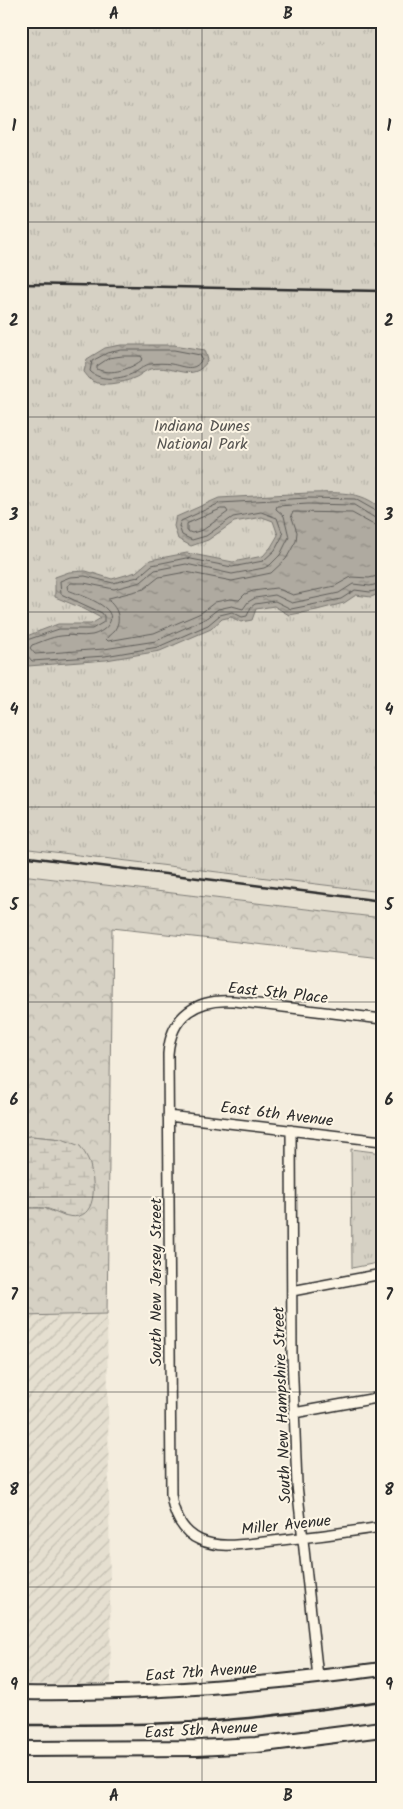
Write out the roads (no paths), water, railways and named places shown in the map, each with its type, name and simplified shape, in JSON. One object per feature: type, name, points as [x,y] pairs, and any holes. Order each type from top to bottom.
[{"type":"main road","name":"East 5th Avenue","points":[[21,1749],[197,1748],[256,1745],[382,1729]]},
{"type":"street","name":"East 5th Place","points":[[178,1022],[195,1007],[213,1000],[382,1019]]},
{"type":"street","name":"South New Jersey Street","points":[[178,1022],[169,1044],[168,1116],[172,1499],[174,1512],[181,1524],[194,1537]]},
{"type":"street","name":"East 6th Avenue","points":[[168,1116],[382,1141]]},
{"type":"street","name":"South New Hampshire Street","points":[[291,1130],[292,1356],[297,1485],[318,1677]]},
{"type":"street","points":[[292,1291],[382,1274]]},
{"type":"street","points":[[294,1413],[382,1397]]},
{"type":"street","name":"Miller Avenue","points":[[194,1537],[209,1543],[225,1545],[302,1538],[382,1527]]},
{"type":"street","name":"East 7th Avenue","points":[[21,1693],[154,1690],[248,1684],[382,1669]]},
{"type":"water","points":[[121,345],[174,345],[205,350],[208,360],[202,367],[189,373],[159,368],[149,370],[119,383],[102,384],[91,380],[84,372],[87,359],[105,348]]},
{"type":"water","points":[[308,493],[357,495],[366,498],[382,510],[381,593],[371,597],[356,595],[344,603],[289,615],[274,606],[256,609],[252,620],[241,622],[231,617],[222,619],[211,629],[160,651],[106,660],[28,666],[22,654],[24,637],[58,624],[91,624],[101,618],[55,597],[55,577],[69,572],[86,571],[112,579],[136,572],[150,560],[187,553],[233,562],[263,556],[278,535],[273,521],[262,517],[234,522],[208,540],[191,546],[178,539],[174,526],[176,517],[219,498]]},
{"type":"railway","points":[[21,284],[382,291]]},
{"type":"railway","points":[[21,856],[382,901]]},
{"type":"railway","points":[[21,1725],[143,1724],[215,1721],[278,1715],[382,1701]]},
{"type":"park label","name":"Indiana Dunes National Park","points":[[202,434]]}]
